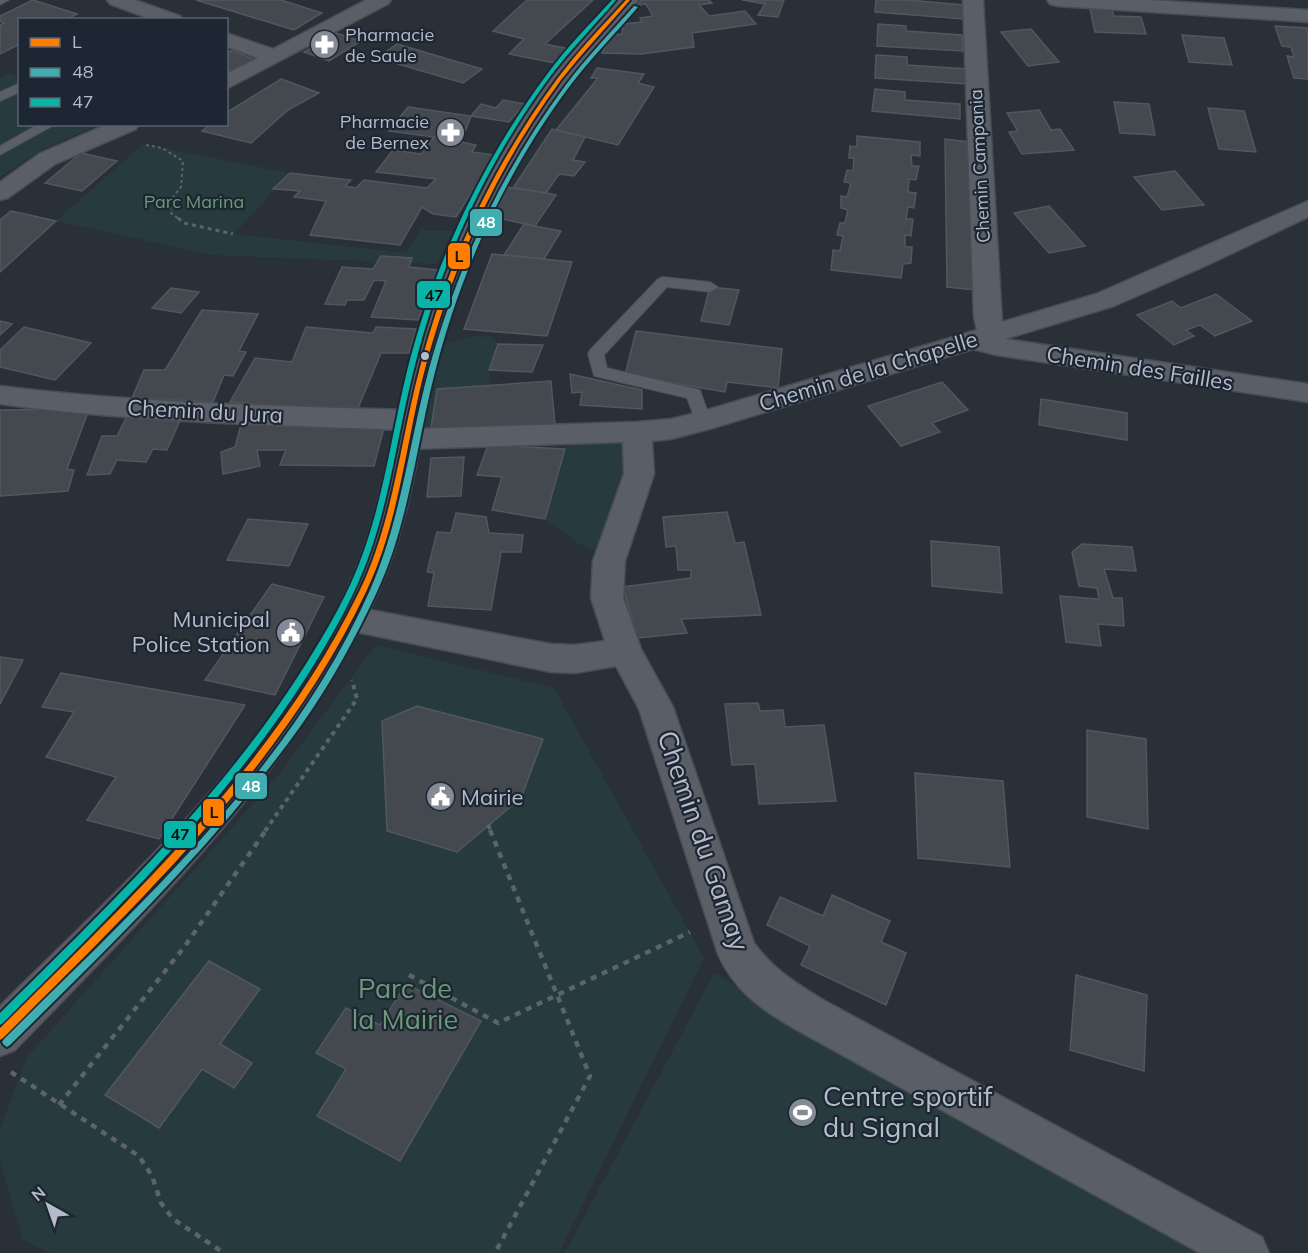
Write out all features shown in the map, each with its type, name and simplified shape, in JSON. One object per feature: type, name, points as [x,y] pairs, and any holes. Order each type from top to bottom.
[{"type":"street","points":[[228,82],[381,0]]},
{"type":"street","points":[[0,1035],[195,834],[270,746],[321,670],[349,619],[368,577],[387,525],[400,475],[408,429],[437,317],[458,258],[482,203],[510,152],[547,97],[628,0]]},
{"type":"street","name":"Chemin Campania","points":[[973,0],[987,318],[982,336]]},
{"type":"street","points":[[1057,0],[1308,16]]},
{"type":"street","points":[[120,1],[167,18]]},
{"type":"street","points":[[228,40],[275,57]]},
{"type":"street","points":[[4,185],[47,159],[123,126]]},
{"type":"street","name":"Chemin de la Chapelle","points":[[408,429],[637,432],[671,429],[1105,300],[1308,208]]},
{"type":"street","name":"Chemin des Failles","points":[[982,336],[996,346],[1164,374],[1308,393]]},
{"type":"street","name":"Chemin du Jura","points":[[0,395],[42,401],[236,414],[408,429]]},
{"type":"street","name":"Chemin du Gamay","points":[[637,432],[639,474],[615,541],[606,580],[607,598],[625,651],[656,707],[738,954],[753,975],[776,995],[1246,1253]]},
{"type":"street","points":[[349,619],[551,658],[575,659],[625,651]]},
{"type":"lane","points":[[0,97],[18,88]]},
{"type":"lane","points":[[0,151],[46,126]]},
{"type":"lane","points":[[703,421],[694,394],[600,372],[596,354],[663,282],[710,286]]},
{"type":"path","points":[[143,144],[162,148],[183,161],[182,187],[172,198],[170,212],[184,223],[233,234]]},
{"type":"path","points":[[59,1105],[185,946],[357,699],[352,679],[321,670]]},
{"type":"path","points":[[488,825],[590,1076],[495,1253]]},
{"type":"path","points":[[409,975],[498,1023],[725,916]]},
{"type":"path","points":[[13,1073],[139,1156],[152,1176],[161,1203],[173,1219],[224,1253]]},
{"type":"green space","points":[[10,73],[18,77],[18,126],[96,126],[41,150],[0,177],[0,79]]},
{"type":"green space","name":"Parc Marina","points":[[143,144],[290,173],[234,234],[406,253],[421,230],[453,231],[437,264],[212,255],[56,221]]},
{"type":"green space","points":[[474,336],[492,337],[498,344],[489,370],[490,385],[437,389],[431,428],[433,436],[411,436],[431,348]]},
{"type":"green space","points":[[625,437],[632,450],[604,553],[579,544],[545,519],[568,439]]},
{"type":"green space","name":"Parc de la Mairie","points":[[376,645],[554,688],[704,958],[559,1253],[50,1253],[23,1240],[0,1162],[0,1129],[27,1057],[276,778]]},
{"type":"green space","name":"Centre sportif du Signal","points":[[714,973],[1212,1253],[565,1253]]},
{"type":"building","points":[[33,0],[77,14],[70,18],[18,18],[18,45],[0,54],[0,25],[4,23],[0,21],[0,16]]},
{"type":"building","points":[[196,0],[281,0],[322,13],[294,30]]},
{"type":"building","points":[[527,0],[593,0],[545,44],[569,49],[554,63],[509,54],[524,39],[493,31]]},
{"type":"building","points":[[641,0],[709,0],[712,3],[699,5],[709,16],[745,11],[756,24],[692,33],[694,47],[641,54],[602,53],[612,35],[622,34],[623,24],[642,22],[640,18],[653,16],[646,4],[638,5]]},
{"type":"building","points":[[742,0],[784,0],[778,17],[758,15],[765,4]]},
{"type":"building","points":[[876,0],[964,5],[964,19],[875,12]]},
{"type":"building","points":[[1090,9],[1112,10],[1114,16],[1141,17],[1146,34],[1095,32]]},
{"type":"building","points":[[878,24],[906,26],[906,31],[962,35],[963,51],[877,46]]},
{"type":"building","points":[[1275,26],[1308,28],[1308,79],[1294,78],[1287,56],[1294,57],[1291,47],[1282,46]]},
{"type":"building","points":[[1031,29],[1059,62],[1028,66],[1001,32]]},
{"type":"building","points":[[336,33],[361,41],[329,61],[304,52]]},
{"type":"building","points":[[1182,35],[1224,38],[1232,65],[1189,62]]},
{"type":"building","points":[[397,44],[482,69],[463,83],[377,58]]},
{"type":"building","points":[[233,50],[255,60],[228,73],[228,52]]},
{"type":"building","points":[[876,55],[907,57],[907,65],[968,69],[968,84],[875,78]]},
{"type":"building","points":[[597,68],[644,74],[638,83],[654,87],[618,145],[556,130],[598,78],[591,78]]},
{"type":"building","points":[[281,79],[319,93],[288,110],[251,143],[202,131],[208,126],[228,126],[228,112]]},
{"type":"building","points":[[875,89],[905,92],[905,100],[960,104],[960,119],[872,111]]},
{"type":"building","points":[[503,100],[525,104],[509,122],[471,116],[481,104],[496,108]]},
{"type":"building","points":[[1114,102],[1149,104],[1155,135],[1120,133]]},
{"type":"building","points":[[408,107],[471,116],[461,142],[476,145],[472,152],[495,155],[456,217],[433,214],[422,207],[400,245],[310,235],[326,201],[294,197],[300,191],[273,189],[290,173],[351,180],[345,186],[356,188],[364,180],[427,188],[436,179],[376,172],[393,150],[421,154],[434,137],[389,131]]},
{"type":"building","points":[[1208,108],[1244,111],[1256,152],[1219,149]]},
{"type":"building","points":[[1039,110],[1051,130],[1060,129],[1074,150],[1022,154],[1009,132],[1018,131],[1007,113]]},
{"type":"building","points":[[552,129],[585,137],[573,160],[585,162],[574,176],[559,174],[546,193],[513,188]]},
{"type":"building","points":[[857,136],[920,142],[920,156],[911,155],[912,166],[919,166],[916,180],[909,179],[908,192],[916,193],[914,208],[908,207],[906,219],[913,219],[911,236],[905,235],[905,247],[912,247],[911,263],[903,264],[901,278],[831,270],[833,250],[840,251],[843,236],[837,235],[840,223],[845,223],[848,210],[841,208],[841,196],[847,197],[851,183],[844,182],[847,170],[853,171],[854,158],[849,158],[850,146],[857,147]]},
{"type":"building","points":[[945,139],[970,142],[975,290],[947,287]]},
{"type":"building","points":[[81,153],[117,161],[82,191],[45,183]]},
{"type":"building","points":[[1175,171],[1204,205],[1162,210],[1134,177]]},
{"type":"building","points":[[507,187],[556,195],[535,226],[493,217]]},
{"type":"building","points":[[1049,206],[1085,246],[1049,253],[1014,213]]},
{"type":"building","points":[[11,211],[56,221],[0,272],[0,220]]},
{"type":"building","points":[[524,224],[561,231],[544,259],[504,255]]},
{"type":"building","points":[[492,254],[572,262],[547,336],[464,329]]},
{"type":"building","points":[[381,256],[412,258],[409,267],[438,270],[418,320],[371,317],[386,281],[374,280],[364,300],[347,300],[345,305],[325,304],[342,267],[373,269]]},
{"type":"building","points":[[710,287],[739,290],[729,325],[701,321]]},
{"type":"building","points":[[171,288],[199,292],[181,313],[152,308]]},
{"type":"building","points":[[1216,294],[1252,321],[1215,336],[1200,325],[1186,330],[1194,336],[1174,345],[1137,315],[1172,301],[1181,308]]},
{"type":"building","points":[[202,310],[258,314],[239,351],[246,352],[233,376],[224,375],[213,402],[132,398],[144,370],[165,370]]},
{"type":"building","points":[[0,321],[12,324],[0,335]]},
{"type":"building","points":[[24,327],[91,343],[55,380],[0,367],[0,350]]},
{"type":"building","points":[[306,327],[373,333],[376,327],[416,329],[409,353],[381,353],[356,413],[230,402],[255,358],[292,362]]},
{"type":"building","points":[[636,331],[782,349],[778,388],[727,382],[725,392],[625,375]]},
{"type":"building","points":[[498,344],[543,345],[532,372],[489,370]]},
{"type":"building","points":[[570,374],[642,390],[642,409],[580,405],[582,392],[572,393]]},
{"type":"building","points":[[551,381],[555,425],[431,428],[437,389]]},
{"type":"building","points":[[942,382],[968,410],[932,423],[940,432],[901,446],[868,406]]},
{"type":"building","points":[[1041,399],[1127,413],[1127,440],[1039,425]]},
{"type":"building","points":[[89,409],[67,469],[74,470],[68,491],[0,496],[0,410]]},
{"type":"building","points":[[128,414],[182,416],[167,450],[153,449],[146,462],[117,460],[110,474],[87,475],[102,436],[117,436]]},
{"type":"building","points":[[385,424],[374,466],[280,465],[286,450],[257,450],[260,466],[223,474],[221,452],[235,447],[241,425]]},
{"type":"building","points":[[488,445],[565,449],[545,519],[492,510],[502,477],[477,475]]},
{"type":"building","points":[[464,457],[461,496],[427,497],[431,458]]},
{"type":"building","points":[[727,512],[735,543],[744,542],[761,615],[681,619],[687,633],[637,638],[623,587],[691,578],[691,570],[678,570],[676,546],[666,547],[663,517]]},
{"type":"building","points":[[456,513],[486,517],[489,533],[523,535],[521,552],[501,552],[491,610],[428,606],[434,573],[427,572],[437,532],[451,533]]},
{"type":"building","points":[[248,519],[308,524],[289,566],[227,560]]},
{"type":"building","points":[[931,541],[999,547],[1002,593],[932,586]]},
{"type":"building","points":[[1082,544],[1132,547],[1136,571],[1104,569],[1113,598],[1122,598],[1124,626],[1098,624],[1101,646],[1066,642],[1060,596],[1099,599],[1097,588],[1079,586],[1072,552]]},
{"type":"building","points":[[272,584],[324,597],[275,695],[205,680]]},
{"type":"building","points":[[0,657],[23,660],[0,704]]},
{"type":"building","points":[[61,673],[245,705],[159,839],[87,820],[116,777],[46,757],[74,712],[42,707]]},
{"type":"building","points":[[758,703],[760,711],[783,710],[785,727],[824,725],[836,801],[759,804],[755,764],[732,765],[725,704]]},
{"type":"building","points":[[417,706],[543,739],[521,798],[457,852],[387,831],[382,721]]},
{"type":"building","points":[[1087,730],[1146,739],[1148,829],[1087,817]]},
{"type":"building","points":[[915,773],[1003,781],[1010,867],[918,858]]},
{"type":"building","points":[[832,895],[890,921],[881,942],[906,953],[886,1005],[801,965],[810,946],[767,925],[780,897],[823,916]]},
{"type":"building","points":[[209,961],[260,989],[220,1044],[252,1063],[234,1088],[202,1069],[159,1128],[105,1095]]},
{"type":"building","points":[[1076,975],[1147,995],[1144,1071],[1070,1050]]},
{"type":"building","points":[[406,984],[481,1021],[400,1161],[317,1116],[346,1069],[316,1053],[346,1008],[380,1025]]},
{"type":"transit line","name":"47","points":[[0,1020],[99,921],[195,818],[282,708],[320,649],[364,561],[381,506],[405,392],[423,325],[467,212],[485,176],[527,107],[558,64],[614,0]]},
{"type":"transit line","name":"L","points":[[0,1035],[102,933],[201,828],[291,715],[329,655],[363,591],[374,564],[391,510],[415,397],[433,330],[445,292],[476,218],[514,147],[559,80],[628,0]]},
{"type":"transit line","name":"48","points":[[7,1042],[161,887],[211,833],[258,777],[301,719],[340,657],[384,565],[401,511],[425,399],[443,333],[455,296],[486,223],[503,187],[544,119],[583,66],[636,7]]},
{"type":"place","name":"Pharmacie de Saule","points":[[324,45]]},
{"type":"place","name":"Pharmacie de Bernex","points":[[450,132]]},
{"type":"place","name":"Municipal Police Station","points":[[291,632]]},
{"type":"place","name":"Mairie","points":[[440,797]]},
{"type":"place","name":"Centre sportif du Signal","points":[[802,1113]]}]
